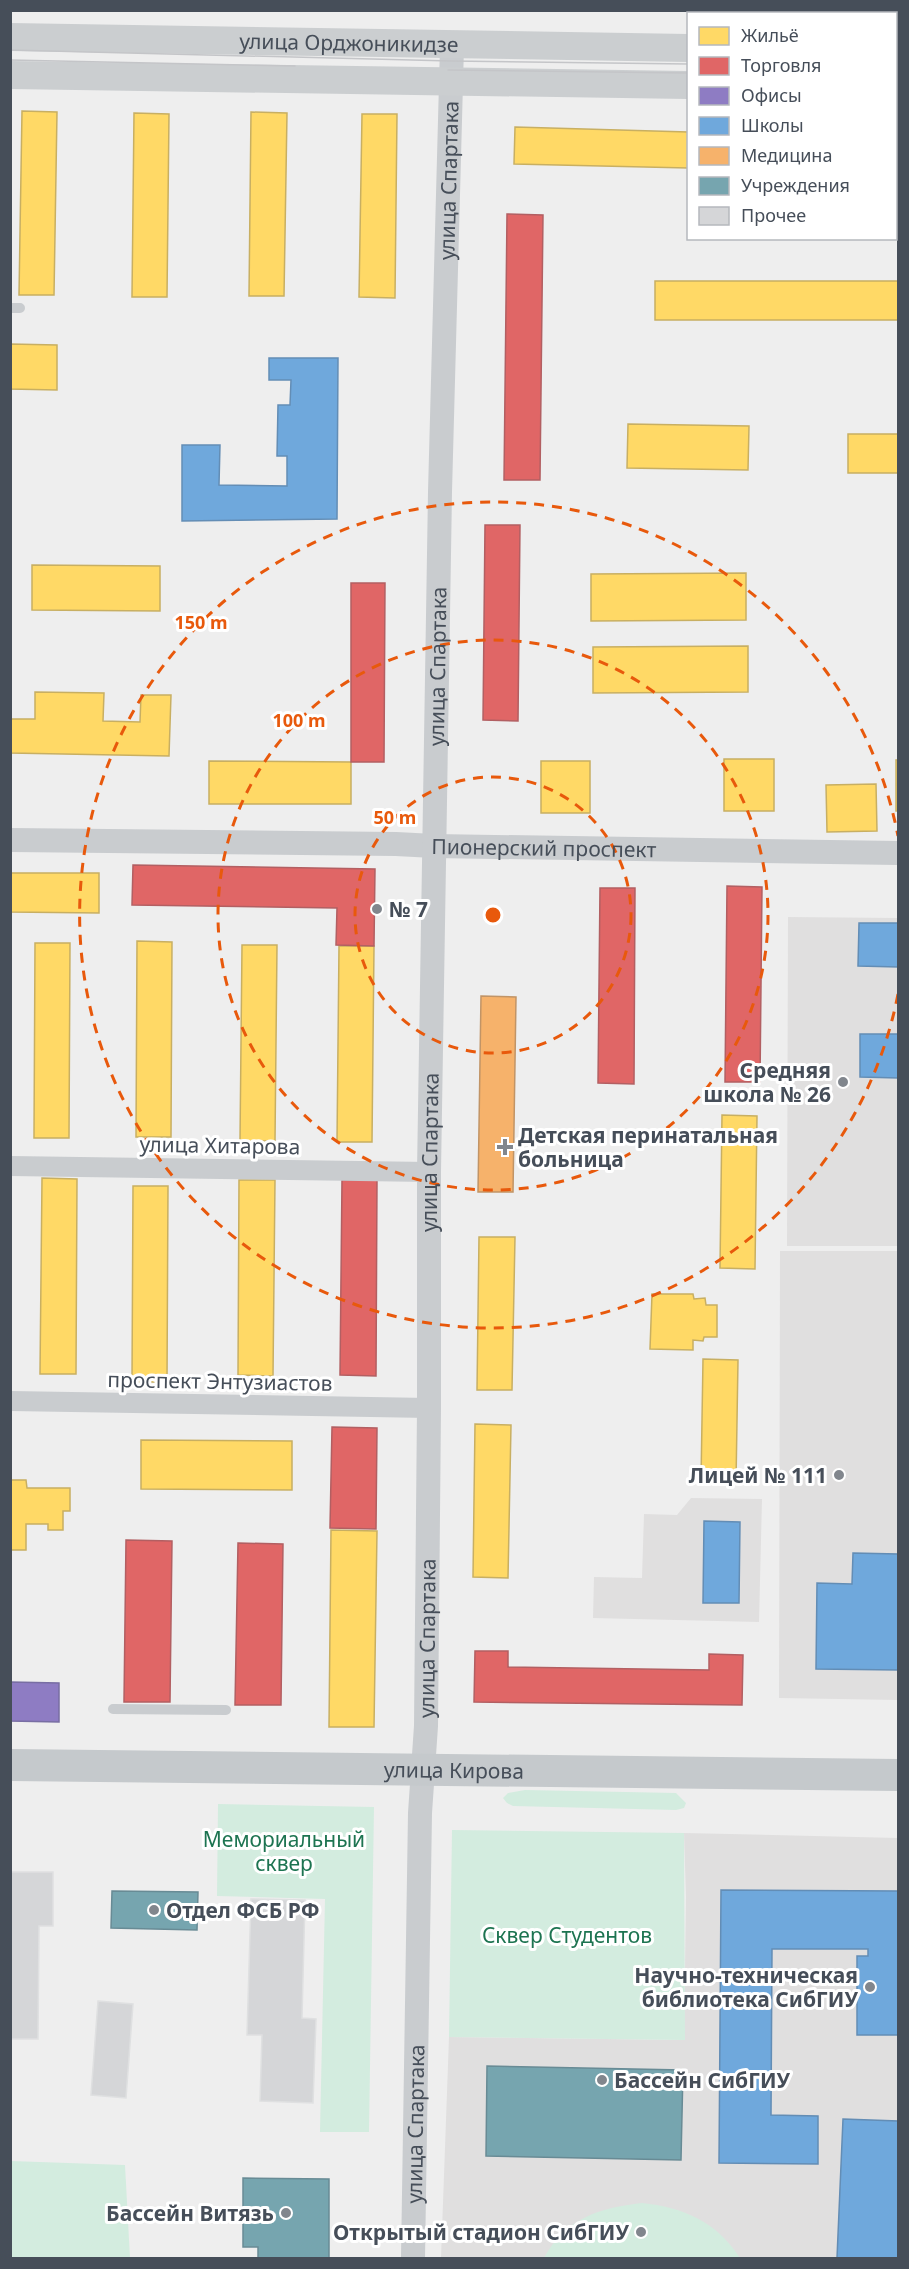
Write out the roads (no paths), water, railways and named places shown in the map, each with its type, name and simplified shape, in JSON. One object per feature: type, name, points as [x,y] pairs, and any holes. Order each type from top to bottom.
[{"type":"main road","name":"улица Орджоникидзе","points":[[10,37],[452,46],[687,48]]},
{"type":"main road","name":"улица Орджоникидзе","points":[[10,75],[687,85]]},
{"type":"main road","name":"улица Кирова","points":[[10,1765],[898,1775]]},
{"type":"street","name":"улица Спартака","points":[[413,2259],[422,1770],[426,1726],[429,1172],[440,482],[452,46]]},
{"type":"street","name":"Пионерский проспект","points":[[10,840],[898,853]]},
{"type":"street","name":"улица Хитарова","points":[[10,1166],[429,1172]]},
{"type":"street","name":"проспект Энтузиастов","points":[[10,1401],[429,1408]]},
{"type":"lane","points":[[113,1710],[226,1710]]},
{"type":"tram line","points":[[10,50],[451,61],[687,64]]},
{"type":"tram line","points":[[10,60],[295,66]]},
{"type":"tram line","points":[[448,70],[687,73]]},
{"type":"place","name":"№ 7","points":[[377,909]]},
{"type":"place","name":"Средняя школа № 26","points":[[843,1082]]},
{"type":"place","name":"Детская перинатальная больница","points":[[505,1147]]},
{"type":"place","name":"Лицей № 111","points":[[839,1475]]},
{"type":"place","name":"Отдел ФСБ РФ","points":[[154,1910]]},
{"type":"place","name":"Научно-техническая библиотека СибГИУ","points":[[870,1987]]},
{"type":"place","name":"Бассейн СибГИУ","points":[[602,2080]]},
{"type":"place","name":"Бассейн Витязь","points":[[286,2213]]},
{"type":"place","name":"Открытый стадион СибГИУ","points":[[641,2232]]},
{"type":"park label","name":"Мемориальный сквер","points":[[284,1851]]},
{"type":"park label","name":"Сквер Студентов","points":[[567,1935]]}]
